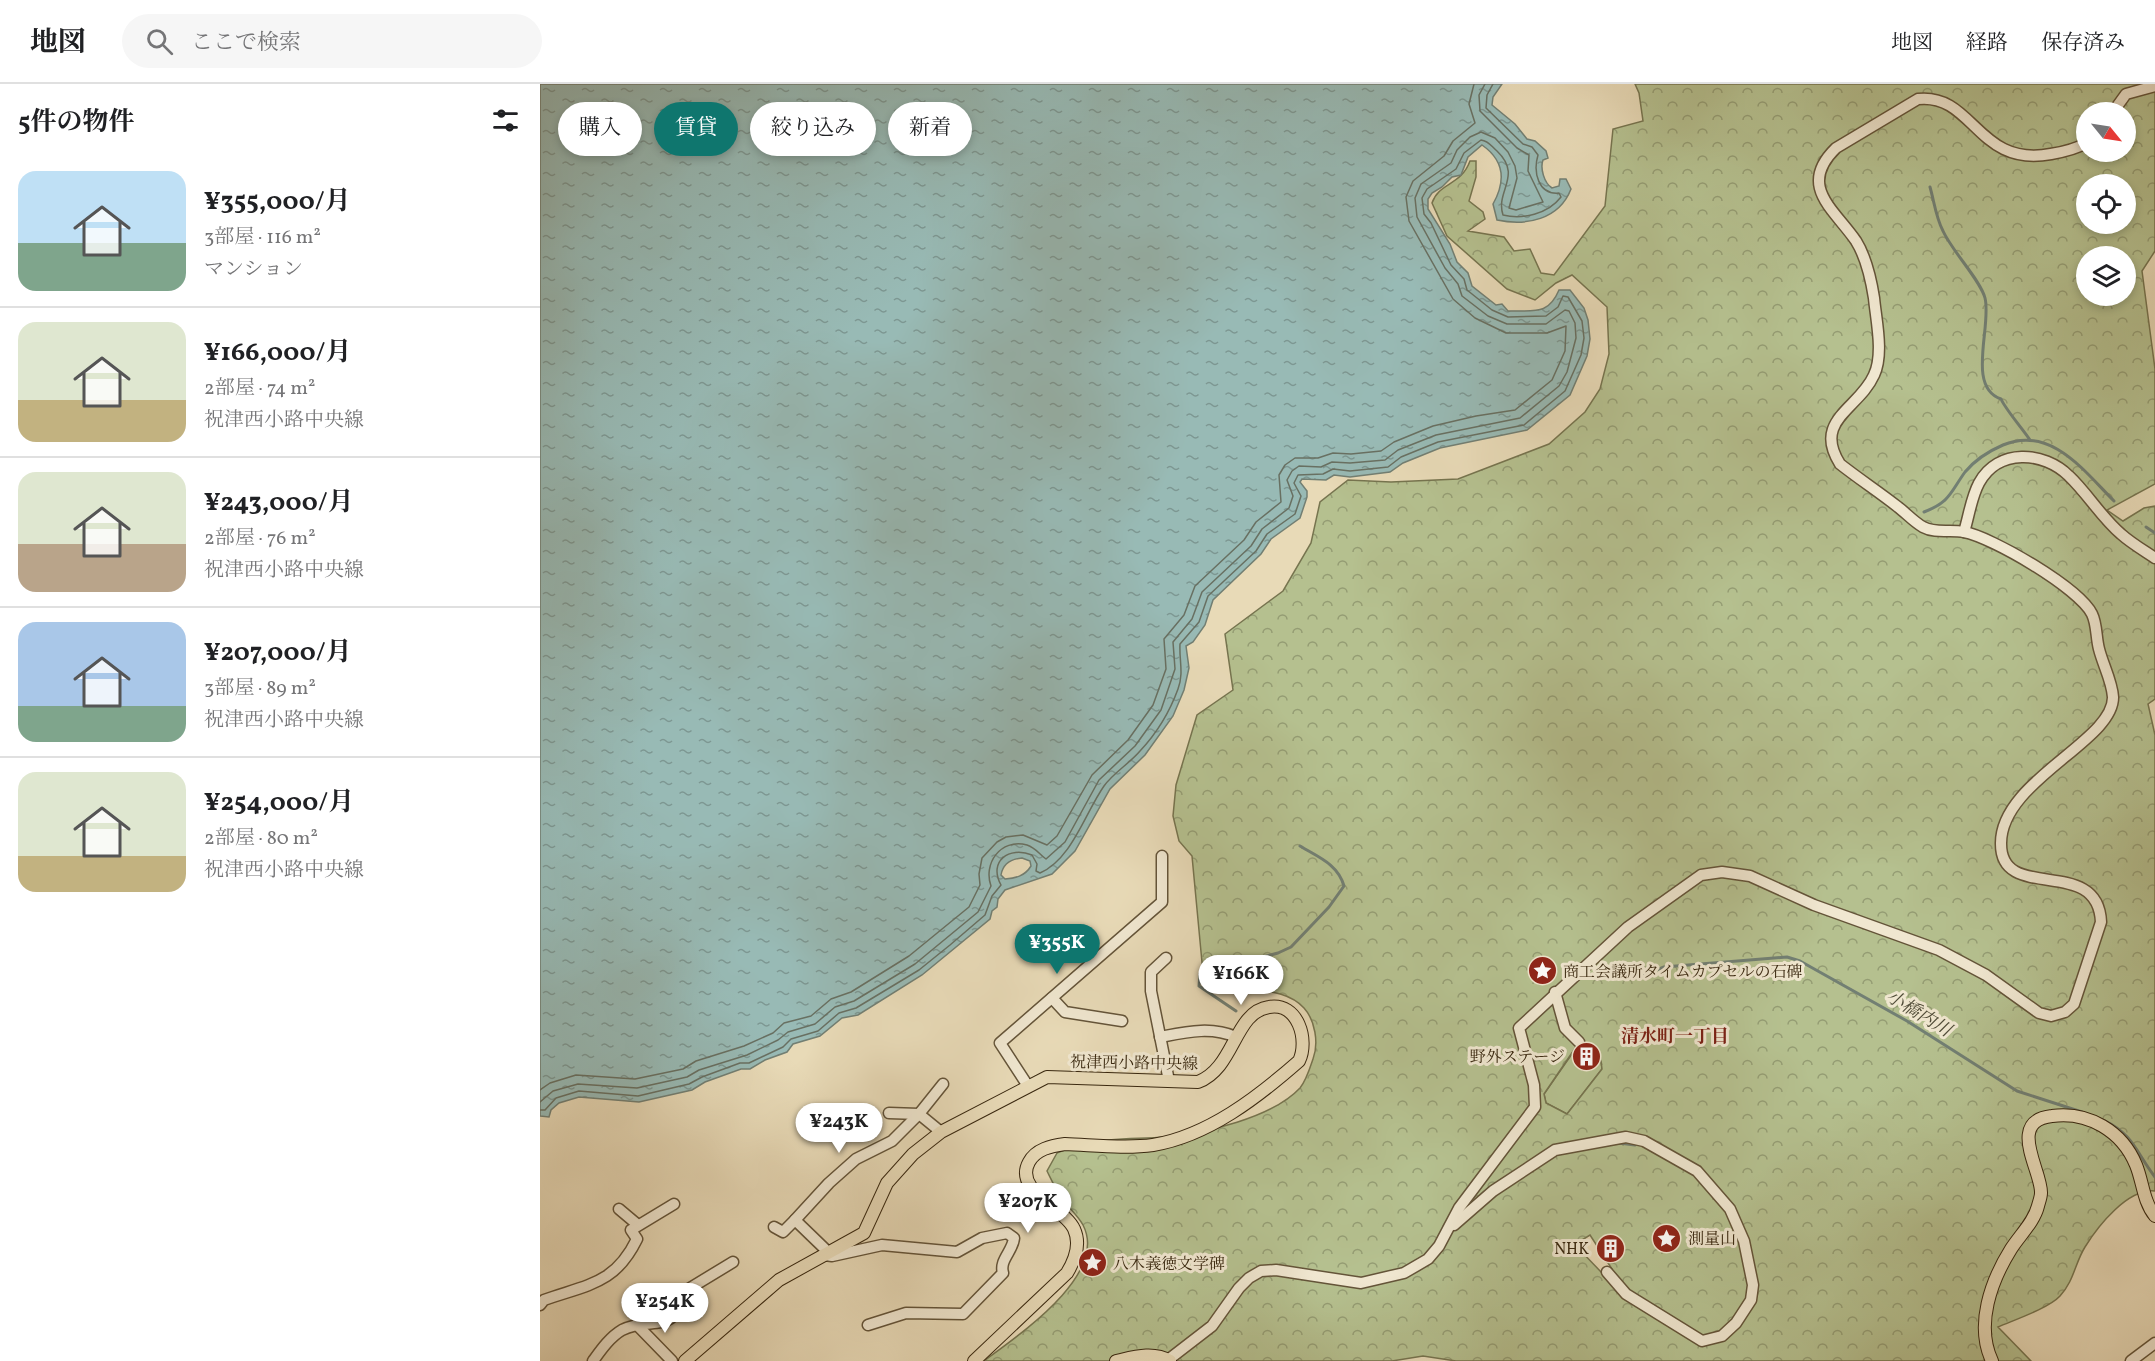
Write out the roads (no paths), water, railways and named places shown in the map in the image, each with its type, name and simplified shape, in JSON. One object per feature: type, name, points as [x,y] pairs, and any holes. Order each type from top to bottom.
[{"type":"main road","name":"祝津西小路中央線","points":[[685,1361],[779,1280],[864,1233],[887,1183],[913,1154],[941,1132],[1047,1077],[1198,1082],[1209,1078],[1221,1067],[1247,1020],[1261,1010],[1278,1007],[1293,1016],[1300,1025],[1304,1051],[1299,1061],[1215,1123],[1182,1138],[1150,1145],[1065,1144],[1052,1146],[1036,1153],[1027,1168],[1029,1184],[1069,1221],[1077,1238],[1076,1255],[1067,1273],[974,1361]]},
{"type":"main road","points":[[1992,1361],[1985,1346],[1985,1317],[1997,1276],[2011,1249],[2037,1210],[2041,1193],[2028,1141],[2036,1122],[2049,1116],[2068,1116],[2091,1120],[2113,1132],[2133,1159],[2147,1203],[2155,1216]]},
{"type":"main road","points":[[1116,1361],[1144,1355],[1157,1355],[1169,1360]]},
{"type":"street","points":[[2120,102],[2126,94],[2155,86]]},
{"type":"street","points":[[1169,1360],[1212,1326],[1239,1288],[1261,1271],[1276,1270],[1351,1282],[1378,1281],[1404,1273],[1428,1259],[1439,1246],[1459,1208],[1535,1107],[1534,1085],[1520,1028],[1555,992],[1628,927],[1701,875],[1722,872],[1750,876],[1814,905],[1939,950],[1986,975],[2039,1013],[2051,1016],[2065,1011],[2074,1004],[2101,922],[2100,909],[2095,898],[2085,889],[2011,871],[2001,858],[2001,832],[2013,807],[2030,787],[2107,716],[2113,699],[2099,650],[2093,616],[2072,590],[2031,563],[1964,532],[1943,532],[1924,527],[1840,464],[1833,452],[1830,438],[1834,426],[1875,374],[1878,342],[1874,298],[1867,268],[1857,243],[1820,195],[1821,169],[1827,156],[1854,135],[1918,99],[1928,98],[1946,103],[1989,140],[2006,152],[2022,157],[2063,152],[2076,147]]},
{"type":"street","points":[[1964,532],[1975,494],[1991,469],[2009,459],[2035,456],[2050,461],[2069,476],[2120,533],[2155,558]]},
{"type":"street","points":[[1028,1086],[1000,1043],[1163,908],[1162,856]]},
{"type":"street","points":[[1166,958],[1151,972],[1151,991],[1169,1081]]},
{"type":"street","points":[[1555,992],[1565,1028],[1579,1042]]},
{"type":"street","points":[[1052,998],[1065,1012],[1122,1021]]},
{"type":"street","points":[[1160,1037],[1193,1030],[1222,1031],[1236,1038]]},
{"type":"street","points":[[774,1227],[783,1232],[829,1183],[856,1159],[892,1141],[920,1114],[943,1084]]},
{"type":"street","points":[[889,1113],[920,1114],[941,1132]]},
{"type":"street","points":[[1449,1229],[1493,1191],[1554,1150],[1626,1137],[1644,1141],[1697,1171],[1715,1189],[1733,1216],[1744,1241],[1753,1285],[1752,1300],[1736,1323],[1722,1336],[1702,1341],[1626,1294],[1607,1272]]},
{"type":"street","points":[[540,1305],[544,1300],[607,1278],[627,1260],[637,1239],[631,1230],[674,1204]]},
{"type":"street","points":[[619,1209],[638,1225]]},
{"type":"street","points":[[795,1220],[825,1249],[824,1255],[882,1245],[957,1252],[982,1238],[1007,1233],[1014,1238],[1013,1245],[1003,1262],[1003,1273],[963,1314],[906,1313],[868,1325]]},
{"type":"street","points":[[594,1361],[623,1330],[671,1320],[678,1312],[682,1293],[733,1262]]},
{"type":"street","points":[[638,1326],[672,1361]]},
{"type":"street","points":[[2131,1361],[2153,1347]]},
{"type":"water","points":[[540,84],[1502,84],[1493,97],[1492,105],[1515,124],[1527,139],[1535,141],[1546,151],[1548,158],[1543,160],[1543,175],[1552,188],[1559,186],[1560,179],[1566,179],[1571,189],[1566,199],[1550,214],[1540,218],[1519,222],[1497,220],[1493,204],[1500,187],[1501,172],[1495,158],[1482,145],[1468,157],[1461,175],[1452,177],[1432,193],[1428,199],[1428,209],[1450,244],[1457,262],[1468,273],[1472,286],[1496,305],[1502,304],[1508,311],[1539,310],[1550,304],[1559,290],[1570,290],[1584,308],[1590,339],[1587,356],[1570,395],[1527,430],[1440,448],[1403,463],[1390,472],[1350,477],[1334,475],[1326,480],[1302,479],[1300,482],[1307,491],[1307,497],[1300,518],[1271,539],[1261,554],[1213,600],[1205,625],[1193,642],[1186,646],[1189,668],[1184,690],[1173,716],[1145,755],[1110,789],[1075,851],[1052,874],[1005,890],[998,899],[997,907],[992,911],[990,919],[922,975],[858,1015],[842,1018],[820,1036],[793,1044],[787,1052],[765,1060],[750,1069],[741,1069],[705,1082],[692,1090],[639,1102],[579,1097],[559,1103],[551,1110],[549,1117],[540,1116]],"holes":[[[1022,858],[1030,861],[1031,866],[1020,876],[1005,879],[1001,875],[1004,867],[1011,861]]]},
{"type":"waterway","points":[[1930,187],[1943,231],[1978,283],[1985,298],[1986,324],[1982,354],[1985,382],[1991,392],[2001,399],[2030,440]]},
{"type":"waterway","points":[[1924,512],[1944,500],[1965,472],[1987,453],[2020,440],[2036,441],[2065,454],[2114,501]]},
{"type":"waterway","points":[[2146,527],[2155,533]]},
{"type":"waterway","points":[[1236,1011],[1199,986],[1200,974],[1278,953],[1291,947],[1329,907],[1344,886],[1332,867],[1300,846]]},
{"type":"waterway","name":"小橋内川","points":[[1637,978],[1664,967],[1787,957],[1800,961],[1907,1021],[2017,1091],[2082,1112]]},
{"type":"waterway","name":"小橋内川","points":[[2105,1121],[2128,1138],[2155,1177]]},
{"type":"waterway","points":[[1619,1143],[1635,1145]]},
{"type":"place","name":"商工会議所タイムカプセルの石碑","points":[[1542,971]]},
{"type":"place","name":"野外ステージ","points":[[1586,1056]]},
{"type":"place","name":"測量山","points":[[1667,1238]]},
{"type":"place","name":"NHK","points":[[1610,1248]]},
{"type":"place","name":"八木義徳文学碑","points":[[1092,1263]]},
{"type":"district","name":"清水町一丁目","points":[[1675,1036]]}]
